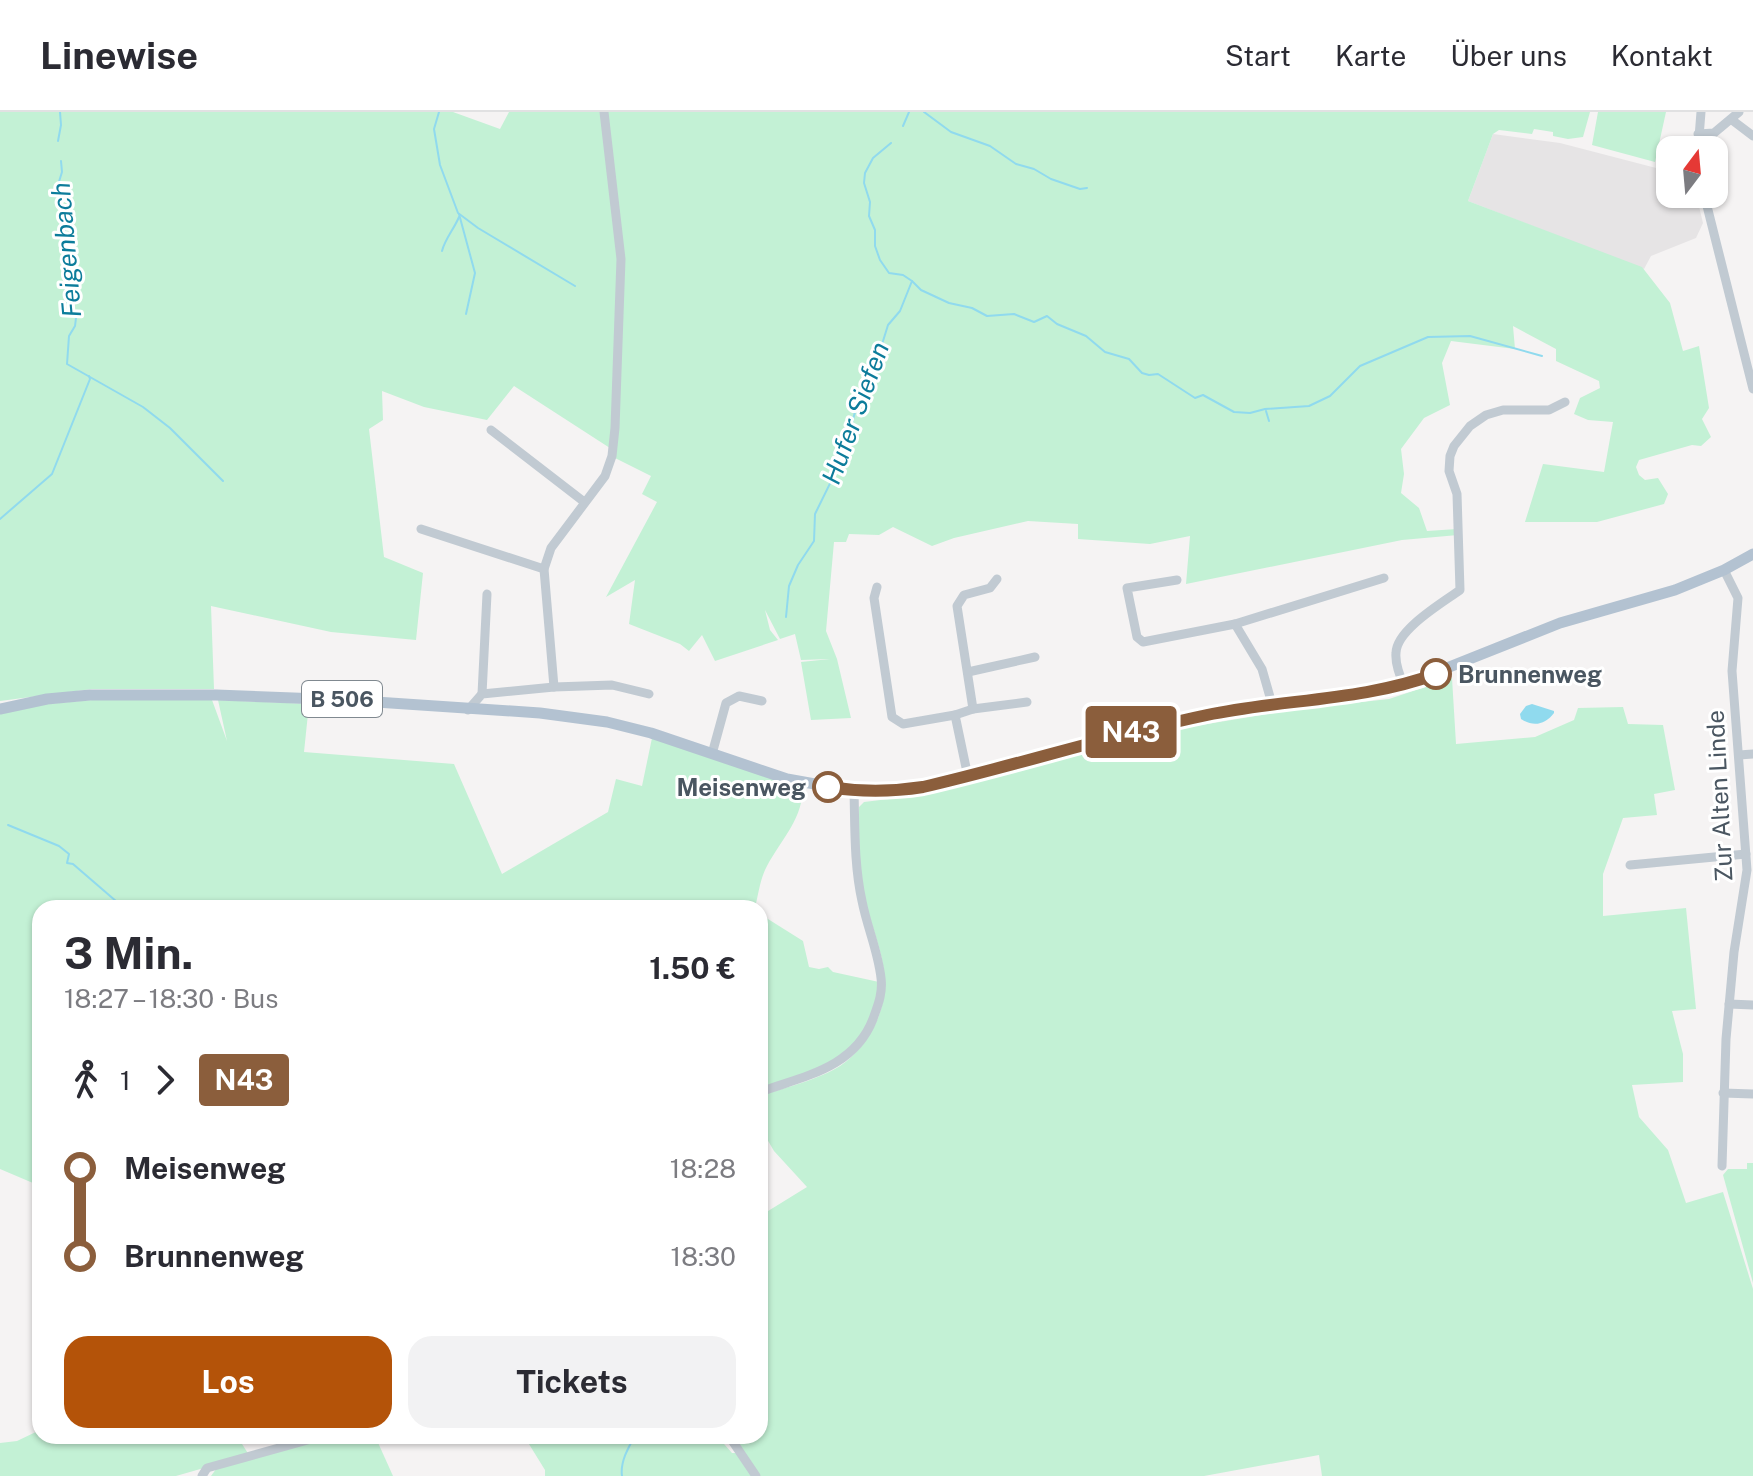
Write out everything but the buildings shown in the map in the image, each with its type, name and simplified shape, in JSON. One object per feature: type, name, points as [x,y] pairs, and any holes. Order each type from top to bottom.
[{"type":"main road","name":"B 506","points":[[6,707],[90,695],[216,695],[540,713],[607,722],[651,733],[787,779],[854,791],[896,791],[968,777],[1210,714],[1361,694],[1404,685],[1560,623],[1675,590],[1753,554]]},
{"type":"street","points":[[554,687],[544,569],[551,548],[583,501],[605,476],[612,456],[615,428],[621,259],[604,112]]},
{"type":"street","points":[[1701,112],[1698,134],[1714,133],[1736,116],[1753,136]]},
{"type":"street","points":[[1708,208],[1753,389]]},
{"type":"street","points":[[1404,685],[1396,653],[1400,640],[1411,627],[1460,590],[1457,494],[1449,471],[1454,446],[1470,426],[1486,415],[1503,410],[1549,410],[1565,402]]},
{"type":"street","points":[[491,430],[583,501]]},
{"type":"street","points":[[421,529],[544,569]]},
{"type":"street","name":"Zur Alten Linde","points":[[1722,1166],[1729,1004],[1750,870],[1746,854],[1732,671],[1738,598],[1724,570]]},
{"type":"street","points":[[1177,580],[1127,588],[1137,637],[1143,642],[1235,624],[1384,578]]},
{"type":"street","points":[[973,709],[957,606],[964,595],[990,588],[997,579]]},
{"type":"street","points":[[877,587],[874,598],[892,717],[903,724],[973,709],[1027,702]]},
{"type":"street","points":[[468,710],[482,694],[487,594]]},
{"type":"street","points":[[1235,624],[1262,669],[1272,704]]},
{"type":"street","points":[[968,672],[1035,657]]},
{"type":"street","points":[[482,694],[612,685],[649,694]]},
{"type":"street","points":[[712,754],[726,703],[739,696],[762,701]]},
{"type":"street","points":[[955,715],[968,777]]},
{"type":"street","points":[[1739,755],[1753,754]]},
{"type":"street","points":[[768,1089],[836,1065],[854,1051],[869,1030],[880,1000],[877,952],[862,901],[856,865],[854,791]]},
{"type":"street","points":[[1630,865],[1746,854]]},
{"type":"street","points":[[1729,1004],[1753,1005]]},
{"type":"street","points":[[1723,1093],[1753,1094]]},
{"type":"street","points":[[202,1476],[207,1468],[293,1444]]},
{"type":"street","points":[[735,1444],[756,1476]]},
{"type":"shaded area","points":[[1493,134],[1560,143],[1656,168],[1656,208],[1699,208],[1703,223],[1696,238],[1651,256],[1644,269],[1468,201]]},
{"type":"green space","points":[[0,112],[453,112],[500,129],[509,112],[1590,112],[1583,137],[1568,139],[1553,136],[1553,132],[1534,129],[1532,134],[1499,130],[1493,134],[1468,201],[1642,267],[1670,303],[1683,351],[1699,346],[1709,408],[1702,419],[1711,437],[1701,446],[1692,445],[1639,460],[1636,467],[1639,475],[1645,480],[1658,478],[1668,494],[1664,504],[1597,522],[1525,522],[1543,464],[1604,472],[1613,422],[1588,420],[1574,414],[1580,398],[1600,388],[1599,381],[1556,361],[1556,349],[1513,326],[1515,349],[1451,341],[1442,363],[1450,405],[1424,418],[1401,449],[1404,474],[1401,493],[1419,508],[1427,531],[1457,529],[1458,535],[1402,540],[1186,584],[1190,536],[1150,544],[1078,539],[1078,524],[1028,521],[932,546],[893,527],[879,535],[849,534],[846,542],[834,542],[826,631],[837,659],[851,718],[811,720],[801,662],[830,659],[801,660],[795,634],[780,639],[765,610],[770,630],[778,640],[715,661],[702,635],[689,651],[680,644],[629,624],[635,580],[606,597],[657,502],[642,494],[651,476],[613,457],[613,450],[514,386],[487,420],[424,407],[382,391],[383,420],[369,429],[384,557],[423,573],[416,640],[331,632],[211,606],[214,689],[92,689],[0,701]]},
{"type":"green space","points":[[1598,112],[1666,112],[1661,136],[1656,136],[1655,162],[1592,145]]},
{"type":"green space","points":[[1452,678],[1456,744],[1535,737],[1574,720],[1578,708],[1623,707],[1628,724],[1663,725],[1675,790],[1654,794],[1657,815],[1623,818],[1603,874],[1603,916],[1686,908],[1696,1009],[1672,1011],[1683,1054],[1683,1082],[1632,1085],[1639,1117],[1668,1150],[1686,1203],[1723,1192],[1753,1289],[1753,1476],[1322,1476],[1319,1455],[1204,1476],[759,1476],[738,1444],[768,1444],[768,1211],[807,1187],[768,1141],[768,1093],[840,1066],[863,1045],[883,1002],[882,958],[863,888],[859,807],[864,802],[930,794],[1147,734],[1298,709],[1389,699]]},
{"type":"green space","points":[[92,700],[212,700],[227,741],[218,700],[309,704],[304,752],[454,764],[502,874],[608,812],[616,779],[642,786],[652,738],[802,787],[802,798],[795,820],[765,870],[757,900],[32,900],[32,1183],[0,1169],[0,714],[47,704]]},
{"type":"green space","points":[[768,919],[803,941],[809,967],[828,967],[833,972],[879,982],[874,1008],[854,1044],[823,1066],[768,1087]]},
{"type":"green space","points":[[1747,1163],[1753,1163],[1753,1283],[1723,1175],[1728,1169],[1747,1169]]},
{"type":"green space","points":[[32,1434],[32,1444],[242,1444],[249,1455],[176,1476],[0,1476],[0,1443],[17,1441]]},
{"type":"green space","points":[[297,1444],[379,1444],[393,1476],[211,1476],[219,1465]]},
{"type":"green space","points":[[529,1444],[724,1444],[732,1453],[740,1453],[754,1476],[545,1476],[545,1470]]},
{"type":"water","points":[[1532,704],[1554,713],[1543,722],[1525,722],[1520,714]]},
{"type":"waterway","name":"Feigenbach","points":[[58,141],[60,112]]},
{"type":"waterway","points":[[439,112],[434,129],[440,165],[458,213],[575,286]]},
{"type":"waterway","name":"Hufer Siefen","points":[[903,126],[909,112]]},
{"type":"waterway","points":[[924,112],[951,132],[990,146],[1016,164],[1080,189],[1087,188]]},
{"type":"waterway","name":"Hufer Siefen","points":[[786,617],[789,586],[814,541],[815,514],[844,455],[858,400],[879,354],[888,325],[900,311],[912,281],[903,275],[889,273],[880,260],[875,246],[875,230],[869,216],[865,173],[873,158],[891,143]]},
{"type":"waterway","name":"Feigenbach","points":[[61,161],[62,172],[57,188],[65,224],[65,247],[72,266],[65,292],[69,308],[76,318],[69,336],[67,364],[143,407],[170,428],[223,481]]},
{"type":"waterway","points":[[459,214],[475,273],[466,314]]},
{"type":"waterway","points":[[442,251],[459,217]]},
{"type":"waterway","points":[[912,281],[921,290],[987,316],[1014,314],[1034,322],[1047,316],[1057,324],[1086,336],[1105,352],[1129,359],[1142,373],[1158,374],[1195,398],[1203,395],[1234,412],[1309,406],[1330,396],[1360,366],[1428,337],[1470,336],[1542,356]]},
{"type":"waterway","name":"Feigenbach","points":[[0,519],[52,474],[89,376]]},
{"type":"waterway","points":[[1266,411],[1269,421]]},
{"type":"waterway","points":[[8,825],[59,846],[69,854],[67,863],[73,864],[115,900]]},
{"type":"waterway","points":[[622,1476],[622,1466],[631,1444]]},
{"type":"bus line","name":"N43","points":[[828,787],[854,791],[896,791],[923,787],[1210,714],[1361,694],[1436,674]]},
{"type":"place","name":"Brunnenweg","points":[[1436,674]]},
{"type":"place","name":"Meisenweg","points":[[828,787]]}]
